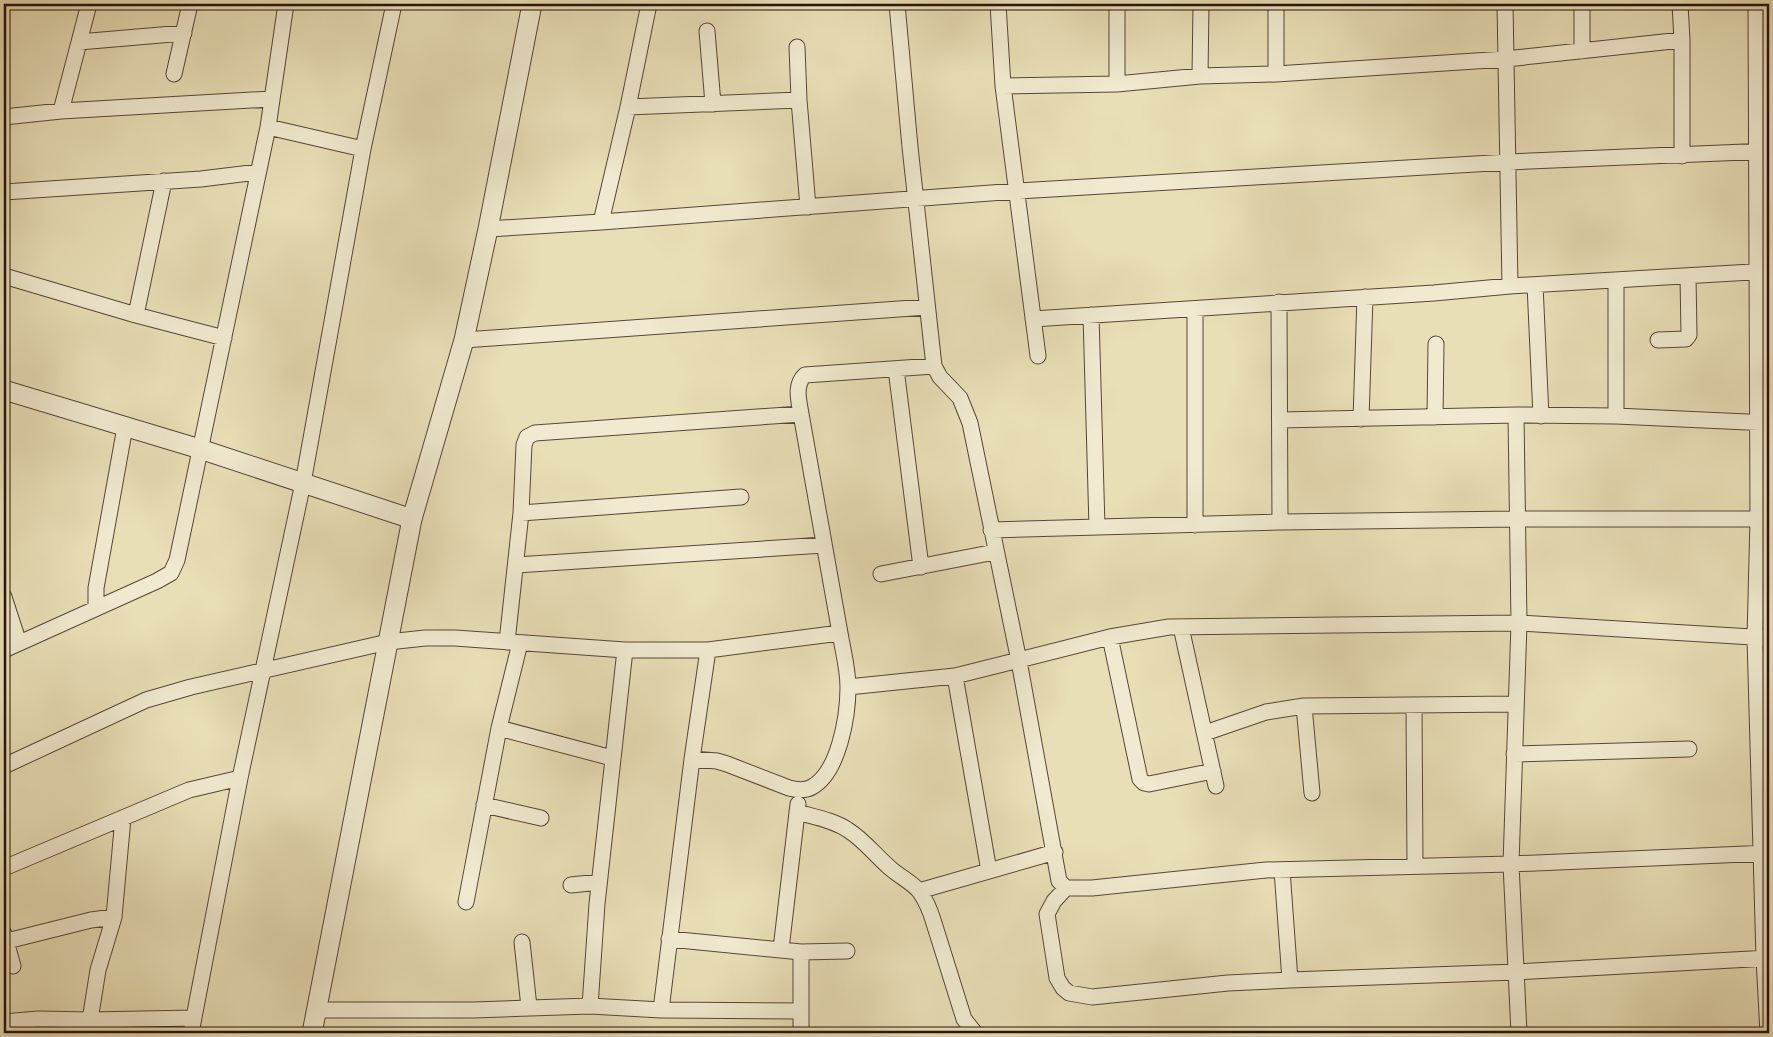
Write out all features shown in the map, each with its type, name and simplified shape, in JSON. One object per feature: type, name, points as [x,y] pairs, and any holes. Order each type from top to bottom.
[{"type":"street","points":[[61,111],[89,4]]},
{"type":"street","points":[[174,74],[190,4]]},
{"type":"street","points":[[4,650],[157,582],[171,573],[177,560],[268,127],[286,4]]},
{"type":"street","points":[[190,1033],[240,778],[303,483],[363,149],[394,4]]},
{"type":"street","points":[[312,1033],[412,519],[464,340],[532,4]]},
{"type":"street","points":[[601,222],[628,107],[648,4]]},
{"type":"street","points":[[897,4],[915,198],[934,366],[940,377],[960,398],[966,409],[1019,661],[1059,880],[1066,888]]},
{"type":"street","points":[[998,4],[1003,86],[1038,356]]},
{"type":"street","points":[[1117,4],[1117,84]]},
{"type":"street","points":[[1200,76],[1201,4]]},
{"type":"street","points":[[1276,4],[1276,74]]},
{"type":"street","points":[[1505,4],[1510,286]]},
{"type":"street","points":[[1582,4],[1582,51]]},
{"type":"street","points":[[1680,4],[1682,40],[1682,156]]},
{"type":"street","points":[[1756,4],[1763,24],[1764,519],[1762,638],[1768,1033]]},
{"type":"street","points":[[707,31],[713,104]]},
{"type":"street","points":[[79,42],[184,33]]},
{"type":"street","points":[[1003,86],[1117,84],[1200,76],[1276,74],[1506,59],[1682,40]]},
{"type":"street","points":[[796,47],[808,207]]},
{"type":"street","points":[[4,117],[61,111],[271,99]]},
{"type":"street","points":[[628,107],[799,100]]},
{"type":"street","points":[[268,127],[363,149]]},
{"type":"street","points":[[488,228],[601,222],[915,198],[1508,162],[1763,152]]},
{"type":"street","points":[[4,192],[164,181],[258,172]]},
{"type":"street","points":[[136,315],[164,181]]},
{"type":"street","points":[[1033,319],[1434,293],[1535,284],[1763,271]]},
{"type":"street","points":[[4,276],[136,315],[224,338]]},
{"type":"street","points":[[1658,340],[1686,339],[1689,335],[1688,276]]},
{"type":"street","points":[[1616,280],[1616,416]]},
{"type":"street","points":[[1535,284],[1541,416]]},
{"type":"street","points":[[1362,419],[1365,297]]},
{"type":"street","points":[[1279,302],[1280,522]]},
{"type":"street","points":[[464,340],[927,307]]},
{"type":"street","points":[[1195,309],[1195,525]]},
{"type":"street","points":[[1091,315],[1097,527]]},
{"type":"street","points":[[1435,417],[1436,344]]},
{"type":"street","points":[[692,759],[717,761],[798,790],[811,788],[821,780],[840,745],[845,724],[848,687],[798,387],[800,380],[805,375],[934,366]]},
{"type":"street","points":[[896,369],[921,566]]},
{"type":"street","points":[[4,390],[200,449],[412,519]]},
{"type":"street","points":[[466,902],[499,728],[513,642],[524,445],[527,437],[535,433],[801,414]]},
{"type":"street","points":[[1280,420],[1516,415],[1616,416],[1763,423]]},
{"type":"street","points":[[1516,415],[1516,519],[1519,622],[1511,864],[1519,1033]]},
{"type":"street","points":[[96,608],[96,588],[125,427]]},
{"type":"street","points":[[521,513],[741,497]]},
{"type":"street","points":[[991,530],[1280,522],[1516,519],[1764,519]]},
{"type":"street","points":[[516,565],[824,545]]},
{"type":"street","points":[[881,574],[995,552]]},
{"type":"street","points":[[4,597],[19,643]]},
{"type":"street","points":[[848,687],[955,676],[1110,637],[1140,631],[1182,627],[1519,622],[1762,638]]},
{"type":"street","points":[[1110,637],[1140,779],[1148,784],[1214,779],[1182,627]]},
{"type":"street","points":[[4,766],[146,700],[191,687],[388,642],[425,638],[455,638],[625,650],[708,650],[840,634]]},
{"type":"street","points":[[590,1006],[599,882],[625,650]]},
{"type":"street","points":[[661,1010],[692,759],[708,650]]},
{"type":"street","points":[[955,676],[989,871]]},
{"type":"street","points":[[1205,734],[1266,712],[1304,706],[1516,704]]},
{"type":"street","points":[[1304,706],[1312,793]]},
{"type":"street","points":[[1414,706],[1415,866]]},
{"type":"street","points":[[499,728],[612,758]]},
{"type":"street","points":[[1514,754],[1689,749]]},
{"type":"street","points":[[4,868],[189,790],[240,778]]},
{"type":"street","points":[[781,949],[798,790]]},
{"type":"street","points":[[484,805],[541,818]]},
{"type":"street","points":[[797,812],[847,829],[895,873],[919,892],[928,904],[964,1019],[975,1033]]},
{"type":"street","points":[[90,1020],[98,970],[114,917],[123,818]]},
{"type":"street","points":[[919,892],[1055,852]]},
{"type":"street","points":[[1765,854],[1511,864],[1266,870],[1092,888],[1066,888],[1054,901],[1047,914],[1057,978],[1063,988],[1069,993],[1092,997],[1228,983],[1516,972],[1767,958]]},
{"type":"street","points":[[1282,870],[1290,980]]},
{"type":"street","points":[[571,884],[599,882]]},
{"type":"street","points":[[13,966],[5,938],[114,917]]},
{"type":"street","points":[[670,939],[801,952],[846,951]]},
{"type":"street","points":[[522,942],[529,1008]]},
{"type":"street","points":[[801,952],[801,1033]]},
{"type":"street","points":[[317,1010],[473,1010],[590,1006],[661,1010],[801,1010]]},
{"type":"street","points":[[4,1022],[38,1019],[194,1018]]}]
